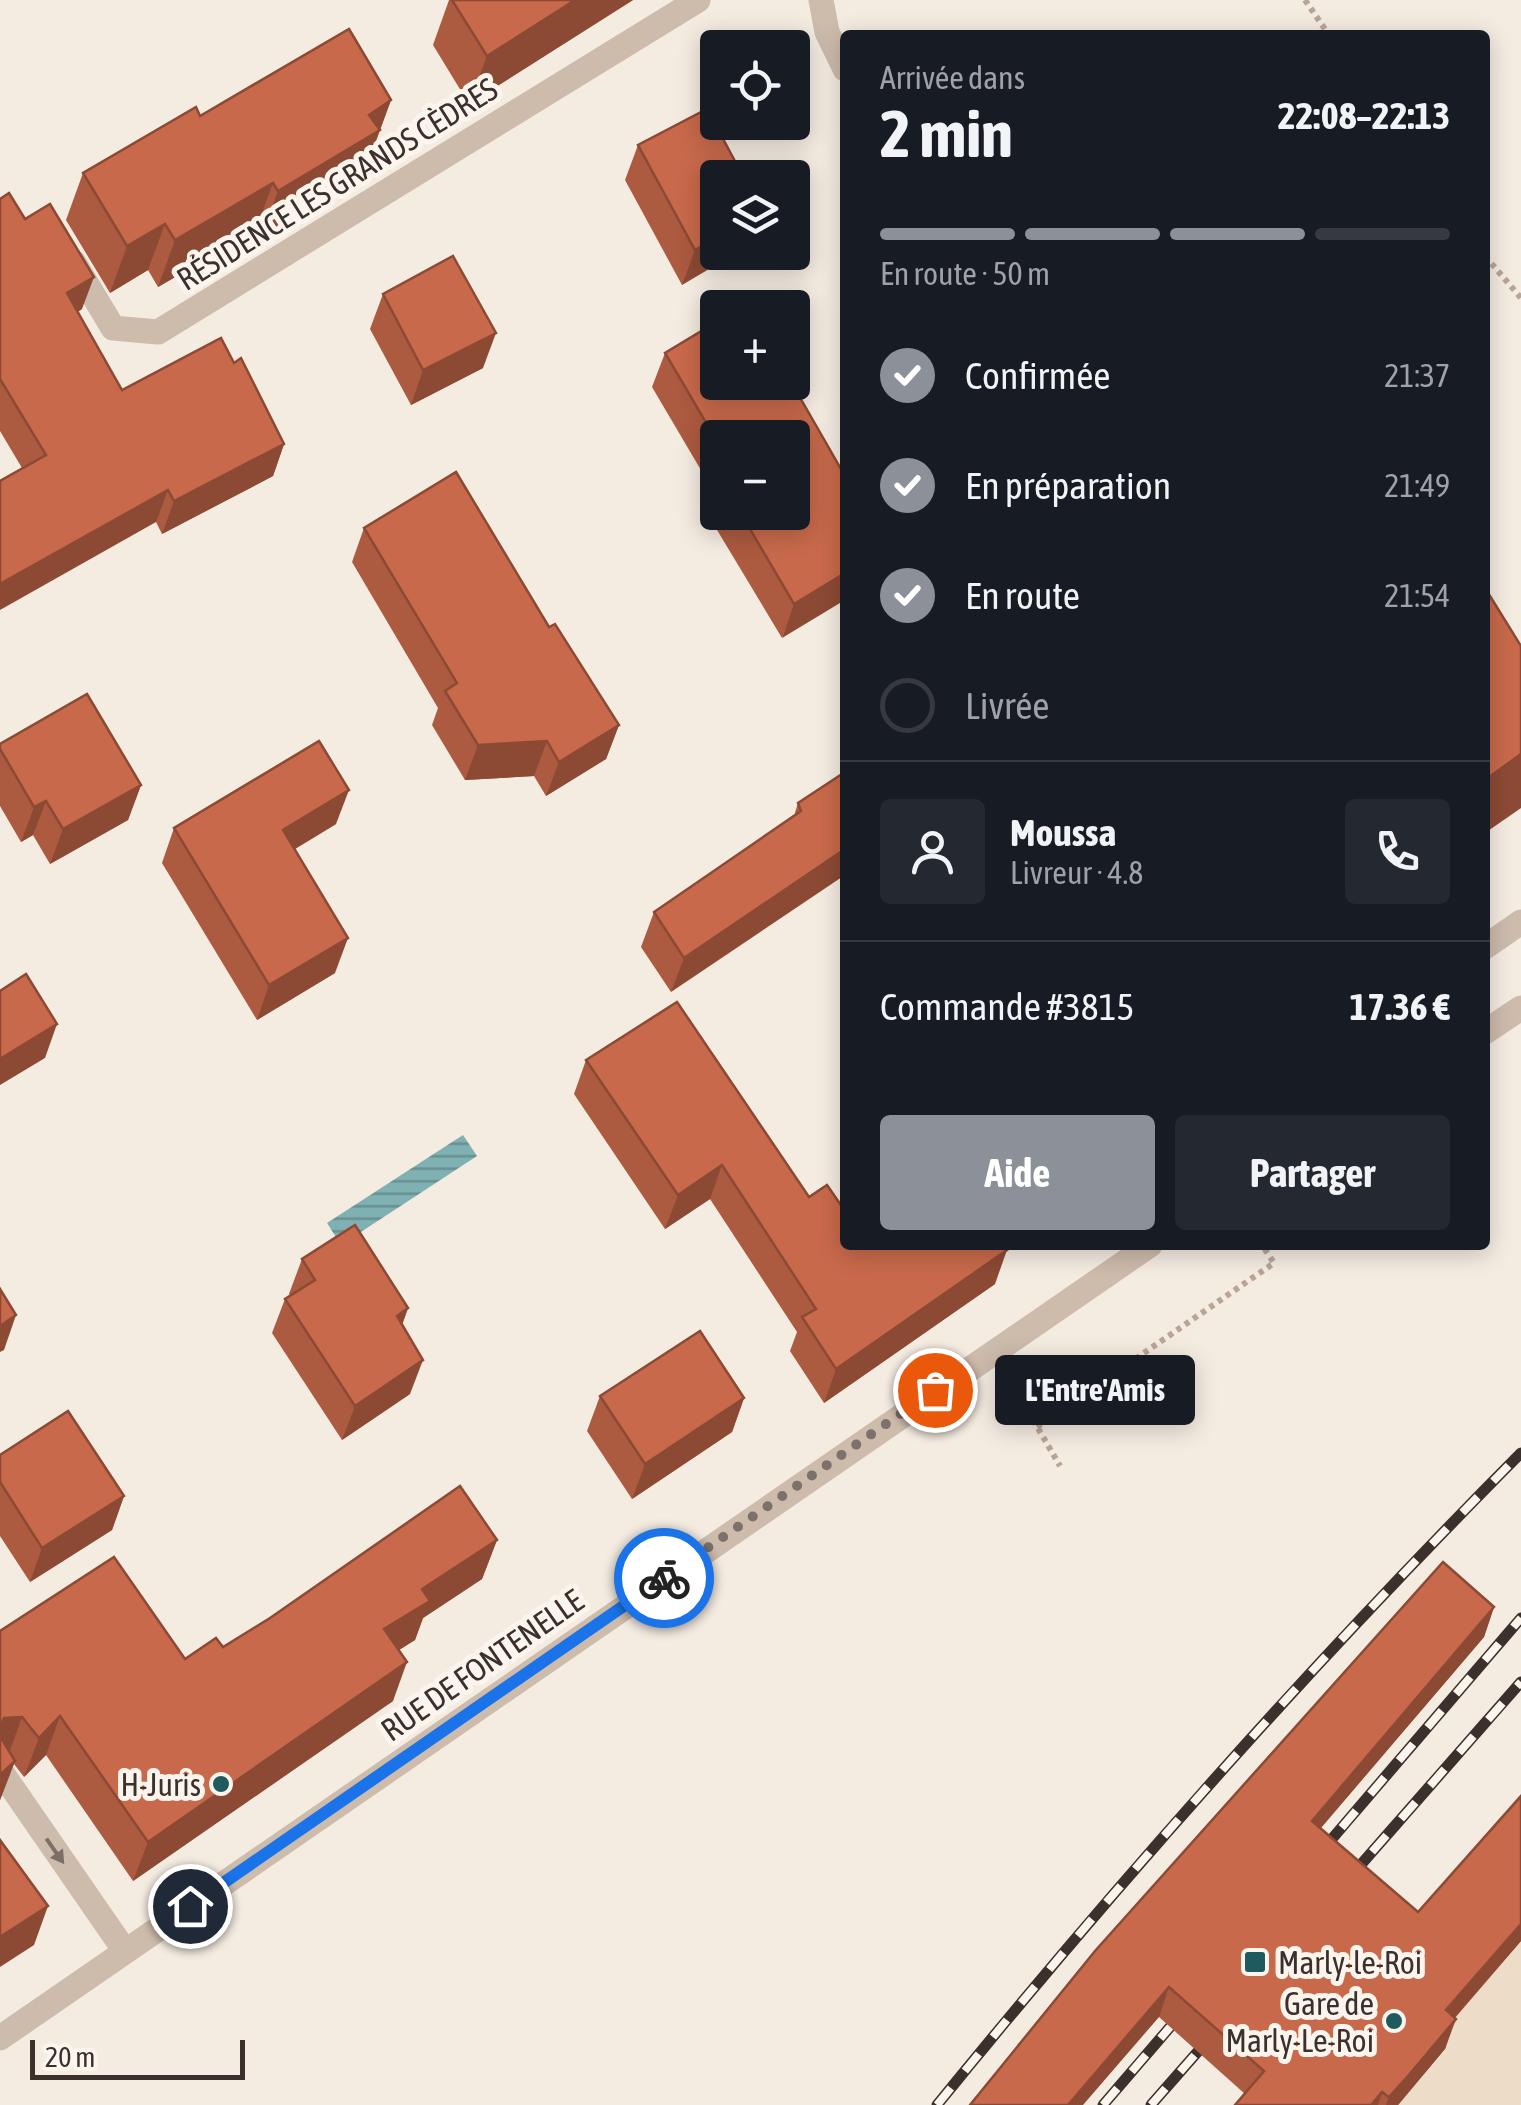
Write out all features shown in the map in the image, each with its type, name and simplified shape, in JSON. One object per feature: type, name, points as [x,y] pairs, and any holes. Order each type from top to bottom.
[{"type":"street","name":"RÉSIDENCE LES GRANDS CÈDRES","points":[[56,234],[113,328],[158,332],[698,0]]},
{"type":"street","points":[[821,0],[827,32],[840,59]]},
{"type":"street","points":[[1490,944],[1521,922]]},
{"type":"street","points":[[1490,1029],[1521,1008]]},
{"type":"street","name":"RUE DE FONTENELLE","points":[[0,2038],[1143,1250]]},
{"type":"street","points":[[0,1770],[125,1951]]},
{"type":"path","points":[[1306,0],[1325,30]]},
{"type":"path","points":[[1490,262],[1521,298]]},
{"type":"path","points":[[1037,1427],[1274,1263],[1265,1250]]},
{"type":"path","points":[[1018,1394],[1060,1466]]},
{"type":"shaded area","points":[[1521,1940],[1521,2105],[1397,2105],[1446,2050],[1434,2039]]},
{"type":"water","points":[[463,1135],[477,1156],[341,1245],[327,1223]]},
{"type":"building","points":[[452,0],[575,0],[487,56]]},
{"type":"building","points":[[349,29],[391,100],[369,115],[380,130],[278,191],[273,183],[175,240],[165,224],[127,246],[83,173],[196,107],[200,116]]},
{"type":"building","points":[[700,113],[700,140],[724,140],[734,160],[700,160],[700,247],[695,250],[638,145]]},
{"type":"building","points":[[9,193],[25,219],[50,204],[94,277],[67,293],[122,390],[221,338],[234,363],[241,358],[284,444],[174,501],[168,490],[0,584],[0,481],[46,455],[0,379],[0,199]]},
{"type":"building","points":[[453,256],[496,333],[423,370],[383,294]]},
{"type":"building","points":[[700,332],[700,400],[801,400],[840,467],[840,576],[794,604],[751,530],[810,530],[810,420],[704,420],[665,353]]},
{"type":"building","points":[[456,472],[549,627],[555,624],[619,725],[559,762],[547,741],[478,745],[445,691],[457,683],[364,528]]},
{"type":"building","points":[[1490,596],[1521,646],[1521,754],[1490,776]]},
{"type":"building","points":[[87,694],[141,785],[63,829],[46,801],[34,807],[0,744]]},
{"type":"building","points":[[319,741],[349,790],[283,830],[348,938],[269,985],[174,828]]},
{"type":"building","points":[[840,775],[840,852],[684,958],[654,912],[801,811],[798,803]]},
{"type":"building","points":[[26,974],[57,1024],[0,1059],[0,991]]},
{"type":"building","points":[[677,1002],[809,1197],[827,1185],[840,1204],[840,1250],[1007,1250],[836,1369],[802,1317],[816,1309],[722,1165],[678,1195],[586,1060]]},
{"type":"building","points":[[355,1225],[408,1308],[397,1316],[423,1360],[355,1406],[285,1299],[315,1280],[302,1259]]},
{"type":"building","points":[[0,1289],[16,1315],[0,1326]]},
{"type":"building","points":[[700,1331],[744,1398],[645,1464],[600,1396]]},
{"type":"building","points":[[68,1411],[124,1496],[42,1548],[0,1482],[0,1455]]},
{"type":"building","points":[[460,1486],[497,1540],[422,1589],[430,1601],[384,1629],[407,1662],[148,1842],[60,1716],[39,1738],[22,1717],[4,1718],[0,1729],[0,1631],[114,1557],[185,1659],[216,1638],[223,1647],[270,1618]]},
{"type":"building","points":[[1443,1562],[1494,1607],[1312,1821],[1418,1912],[1521,1796],[1521,1924],[1446,2010],[1456,2019],[1408,2076],[1389,2097],[1382,2092],[1371,2105],[1235,2105],[1264,2071],[1169,1987],[1068,2105],[970,2105],[1095,1951]]},
{"type":"building","points":[[0,1736],[15,1761],[0,1775]]},
{"type":"building","points":[[0,1840],[48,1906],[0,1937]]},
{"type":"railway","points":[[937,2105],[1221,1772],[1369,1610],[1521,1453]]},
{"type":"railway","points":[[1313,1861],[1521,1618]]},
{"type":"railway","points":[[1343,1885],[1521,1682]]},
{"type":"railway","points":[[1103,2105],[1189,2005]]},
{"type":"railway","points":[[1151,2105],[1215,2032]]},
{"type":"way so far","points":[[664,1578],[935,1390]]},
{"type":"place","name":"L'Entre'Amis","points":[[935,1390]]},
{"type":"place","name":"H-Juris","points":[[221,1784]]},
{"type":"place","name":"Marly-le-Roi","points":[[1255,1962]]},
{"type":"place","name":"Gare de Marly-Le-Roi","points":[[1394,2021]]},
{"type":"route","points":[[190,1906],[664,1578]]}]
